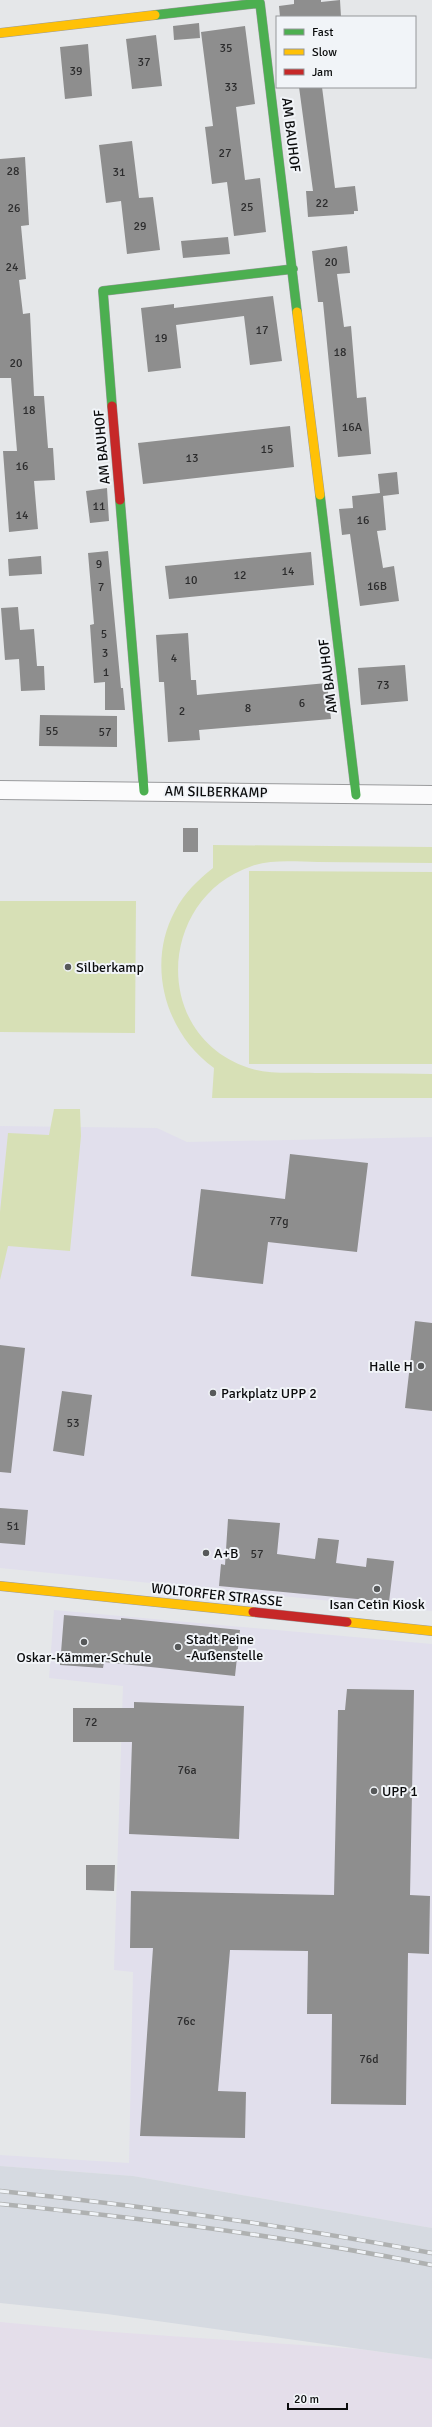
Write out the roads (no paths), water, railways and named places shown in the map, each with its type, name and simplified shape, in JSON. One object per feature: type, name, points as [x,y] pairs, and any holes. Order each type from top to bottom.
[{"type":"street","name":"AM BAUHOF","points":[[0,33],[260,3],[356,795]]},
{"type":"street","name":"AM BAUHOF","points":[[144,791],[103,291],[293,269]]},
{"type":"street","name":"AM SILBERKAMP","points":[[0,790],[432,796]]},
{"type":"street","name":"WOLTORFER STRASSE","points":[[0,1586],[432,1631]]},
{"type":"railway","points":[[0,2191],[109,2203],[217,2218],[325,2234],[432,2253]]},
{"type":"railway","points":[[0,2204],[217,2229],[432,2265]]},
{"type":"place","name":"Silberkamp","points":[[68,967]]},
{"type":"place","name":"Halle H","points":[[421,1366]]},
{"type":"place","name":"Parkplatz UPP 2","points":[[213,1393]]},
{"type":"place","name":"A+B","points":[[206,1553]]},
{"type":"place","name":"Isan Cetin Kiosk","points":[[377,1589]]},
{"type":"place","name":"Oskar-Kämmer-Schule","points":[[84,1642]]},
{"type":"place","name":"Stadt Peine -Außenstelle","points":[[178,1647]]},
{"type":"place","name":"UPP 1","points":[[374,1791]]}]
